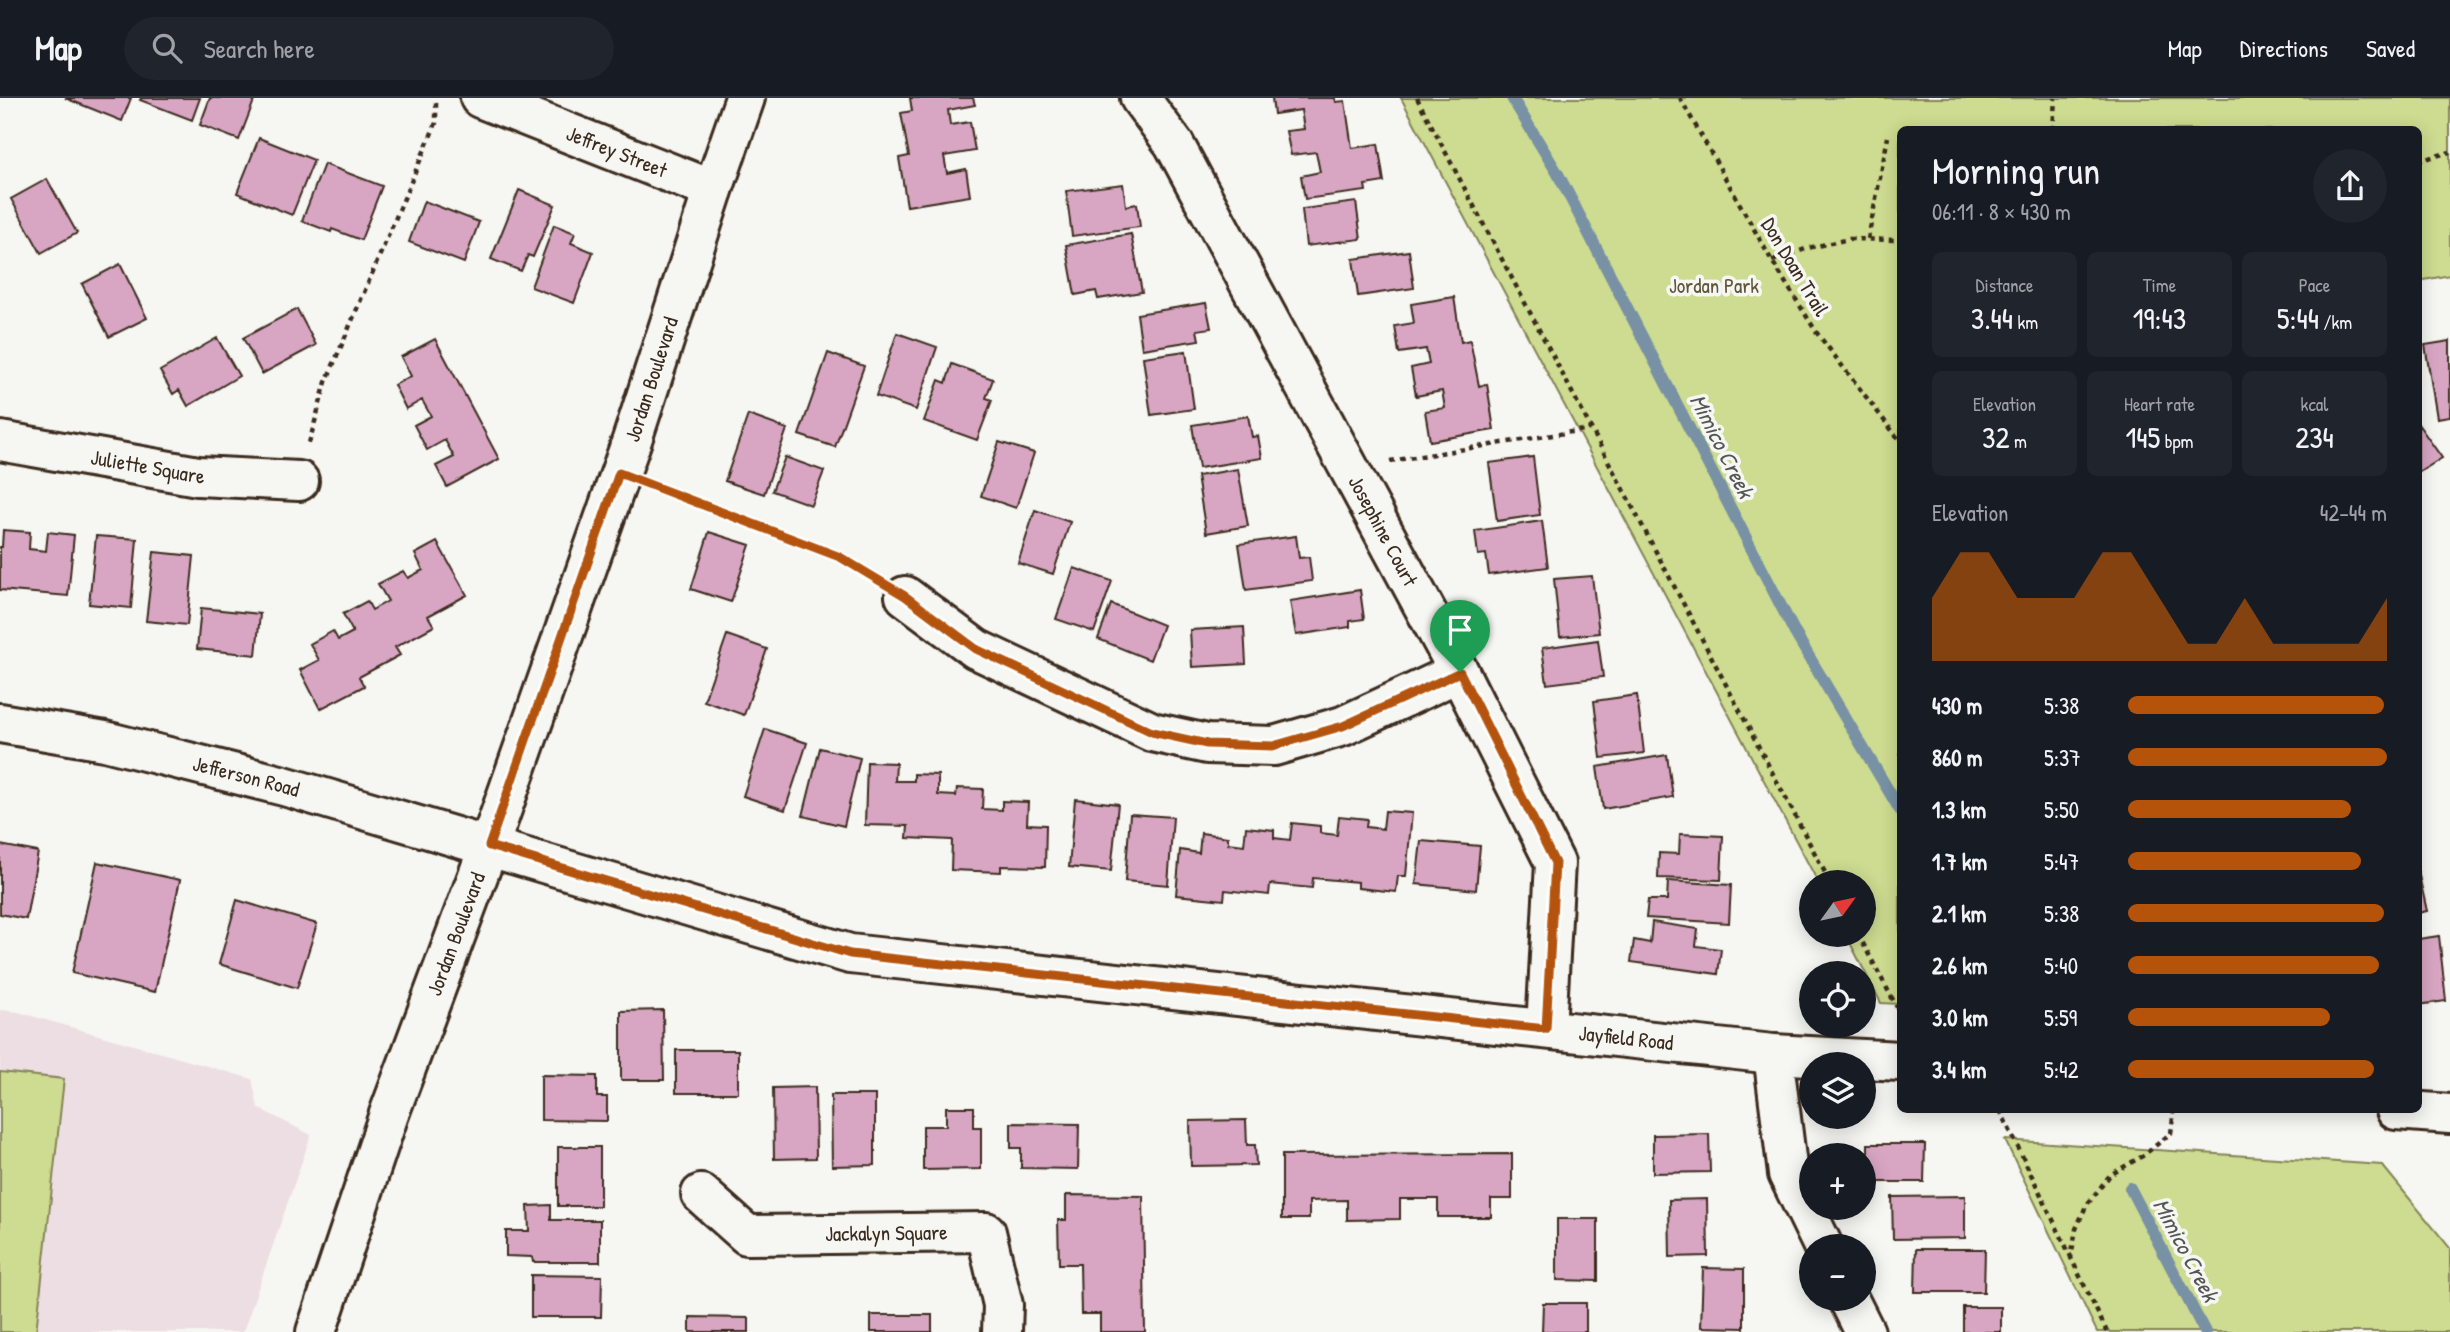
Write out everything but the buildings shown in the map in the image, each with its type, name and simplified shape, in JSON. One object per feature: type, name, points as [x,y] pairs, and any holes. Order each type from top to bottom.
[{"type":"street","name":"Jeffrey Street","points":[[480,98],[713,190]]},
{"type":"street","name":"Jordan Boulevard","points":[[316,1332],[389,1114],[489,846],[632,440],[745,98]]},
{"type":"street","name":"Josephine Court","points":[[1140,98],[1174,144],[1347,468],[1460,672],[1555,863],[1546,1029]]},
{"type":"street","name":"Juliette Square","points":[[0,441],[198,476],[299,481]]},
{"type":"street","points":[[905,596],[976,649],[1152,732],[1207,744],[1273,746],[1285,743],[1343,726],[1460,672]]},
{"type":"street","name":"Jefferson Road","points":[[0,723],[105,741],[258,779],[489,846]]},
{"type":"street","name":"Jayfield Road","points":[[489,846],[850,954],[1773,1054],[1897,1061]]},
{"type":"street","points":[[1773,1054],[1788,1174],[1817,1234]]},
{"type":"street","points":[[2422,1112],[2450,1114]]},
{"type":"street","name":"Jackalyn Square","points":[[701,1194],[747,1235],[986,1233],[1003,1305],[1002,1332]]},
{"type":"street","points":[[1854,1311],[1865,1332]]},
{"type":"path","points":[[299,481],[326,382],[436,123],[436,98]]},
{"type":"path","points":[[1417,98],[1824,870]]},
{"type":"path","name":"Don Doan Trail","points":[[1680,98],[1772,261],[1817,333],[1897,437]]},
{"type":"path","points":[[2053,126],[2055,98]]},
{"type":"path","points":[[1868,239],[1888,137]]},
{"type":"path","points":[[2422,160],[2450,152]]},
{"type":"path","points":[[1772,261],[1808,248],[1849,239],[1897,240]]},
{"type":"path","points":[[1347,468],[1590,429]]},
{"type":"path","points":[[619,473],[840,557],[905,596]]},
{"type":"path","points":[[1865,947],[1897,1007]]},
{"type":"path","points":[[2001,1113],[2107,1332]]},
{"type":"path","points":[[2071,1258],[2076,1229],[2087,1206],[2110,1175],[2144,1155],[2171,1133],[2174,1113]]},
{"type":"shaded area","points":[[0,1010],[18,1012],[252,1079],[258,1108],[311,1135],[243,1332],[0,1332]]},
{"type":"green space","name":"Jordan Park","points":[[1401,98],[2450,98],[2450,275],[2422,280],[2422,126],[1897,126],[1897,1004],[1881,1003],[1876,993],[1876,961],[1859,961],[1852,947],[1876,947],[1876,870],[1812,870]]},
{"type":"green space","points":[[0,1072],[64,1079],[36,1332],[0,1332]]},
{"type":"green space","points":[[2005,1140],[2382,1165],[2450,1248],[2450,1332],[2097,1332]]},
{"type":"waterway","name":"Mimico Creek","points":[[1512,98],[1558,174],[1795,633],[1897,805]]},
{"type":"waterway","name":"Mimico Creek","points":[[2130,1188],[2205,1332]]},
{"type":"route","points":[[619,473],[840,557],[905,596],[976,649],[1152,732],[1207,744],[1273,746],[1343,726],[1460,672],[1555,863],[1546,1029],[850,954],[489,846],[619,473]]}]
